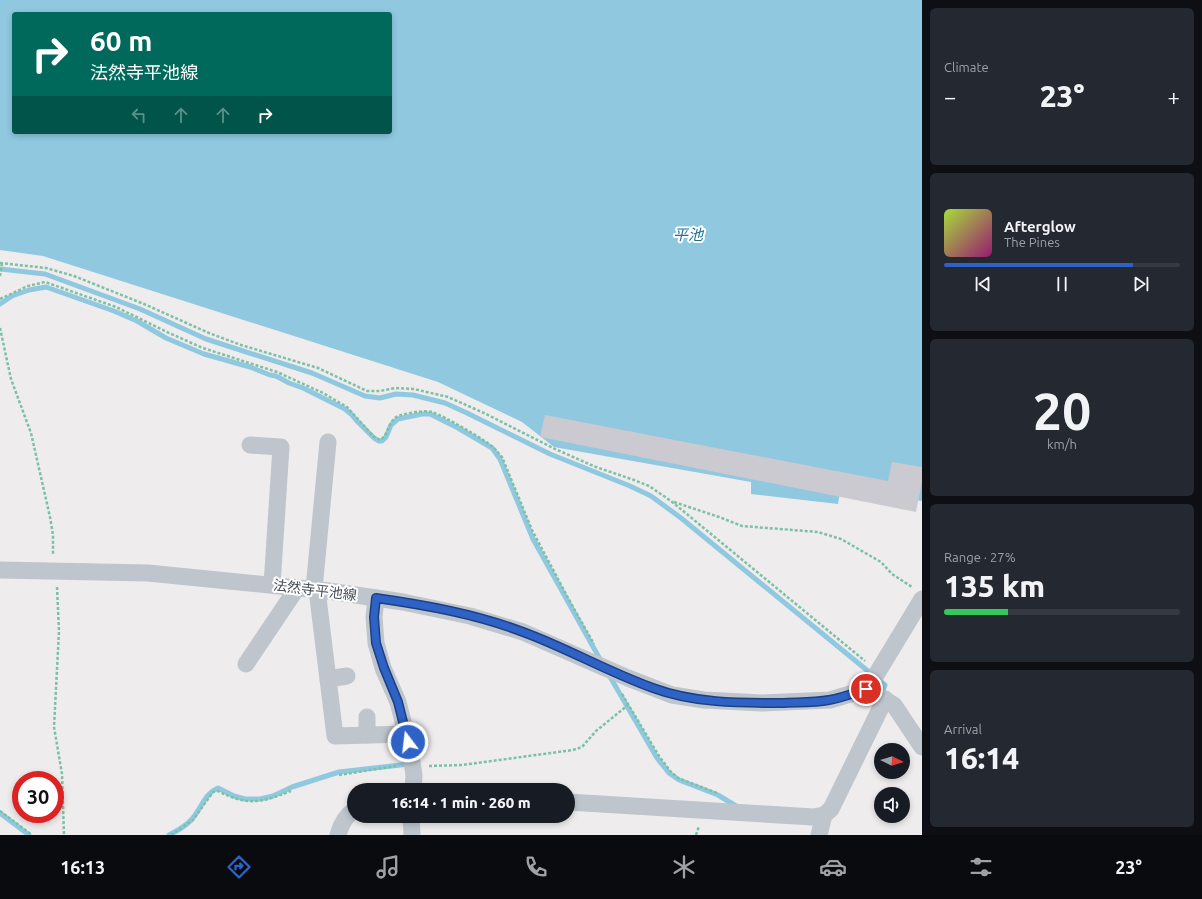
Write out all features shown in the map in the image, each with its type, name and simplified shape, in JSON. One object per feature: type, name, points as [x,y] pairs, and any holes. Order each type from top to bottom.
[{"type":"street","points":[[328,442],[316,590],[335,736],[406,734]]},
{"type":"street","points":[[250,445],[281,447],[269,500],[272,585]]},
{"type":"street","name":"法然寺平池線","points":[[0,570],[148,573],[316,590],[435,608],[499,624],[523,632],[659,691],[672,695],[704,700],[762,703],[820,701],[845,696],[866,689]]},
{"type":"street","points":[[246,664],[297,588]]},
{"type":"street","points":[[917,593],[878,671],[866,689],[894,705],[922,747]]},
{"type":"street","points":[[376,598],[374,617],[376,643],[384,668],[398,702],[410,749],[414,775],[413,783]]},
{"type":"street","points":[[328,679],[347,676]]},
{"type":"street","points":[[575,802],[813,817],[824,815],[831,809],[885,699]]},
{"type":"street","points":[[366,717],[368,735]]},
{"type":"street","points":[[338,835],[347,815]]},
{"type":"street","points":[[819,835],[824,815]]},
{"type":"street","points":[[411,823],[412,835]]},
{"type":"path","points":[[0,276],[1,263],[46,268],[74,276],[241,345],[318,368],[367,391],[380,391],[395,388],[414,389],[448,397],[484,413],[555,449],[596,467],[649,486],[671,501],[878,671]]},
{"type":"path","points":[[0,299],[28,286],[45,282],[116,307],[203,348],[277,372],[317,390],[347,407],[374,437],[380,440],[385,436],[389,425],[397,417],[409,413],[423,411],[432,412],[456,424],[494,448],[502,458],[532,530],[607,669]]},
{"type":"path","points":[[671,501],[742,526],[818,532],[840,539],[881,562],[892,574],[917,593]]},
{"type":"path","points":[[621,693],[659,756],[671,772],[678,778],[722,796]]},
{"type":"path","points":[[339,775],[392,767],[462,765],[573,750],[582,747],[596,731],[628,705]]},
{"type":"path","points":[[171,835],[193,820],[213,792],[218,790],[233,798],[244,801],[260,801],[291,791]]},
{"type":"path","points":[[0,811],[32,835]]},
{"type":"water","name":"平池","points":[[0,0],[922,0],[922,501],[840,492],[838,504],[751,494],[751,482],[554,447],[522,422],[438,382],[43,256],[0,250]]},
{"type":"building","points":[[545,415],[888,481],[892,462],[922,467],[922,482],[916,512],[540,437]]},
{"type":"waterway","points":[[0,269],[45,274],[140,309],[206,339],[312,373],[365,396],[380,398],[396,394],[413,395],[445,403],[550,454],[651,496],[681,518],[885,685],[881,695]]},
{"type":"waterway","points":[[0,304],[12,296],[29,290],[46,287],[114,311],[137,321],[166,338],[204,354],[250,367],[276,376],[303,388],[345,409],[374,438],[379,441],[382,441],[386,437],[391,425],[398,419],[422,414],[430,414],[492,448],[500,459],[533,539],[601,661]]},
{"type":"waterway","points":[[609,675],[657,758],[669,773],[679,780],[718,795],[736,806]]},
{"type":"waterway","points":[[169,835],[190,822],[206,797],[218,788],[234,796],[245,799],[260,799],[273,796],[292,787],[339,772],[409,764]]},
{"type":"waterway","points":[[0,813],[29,835]]},
{"type":"route","points":[[408,742],[398,702],[384,668],[376,643],[374,617],[376,598],[435,608],[499,624],[523,632],[640,683],[672,695],[704,700],[762,703],[830,700],[866,689]]}]
